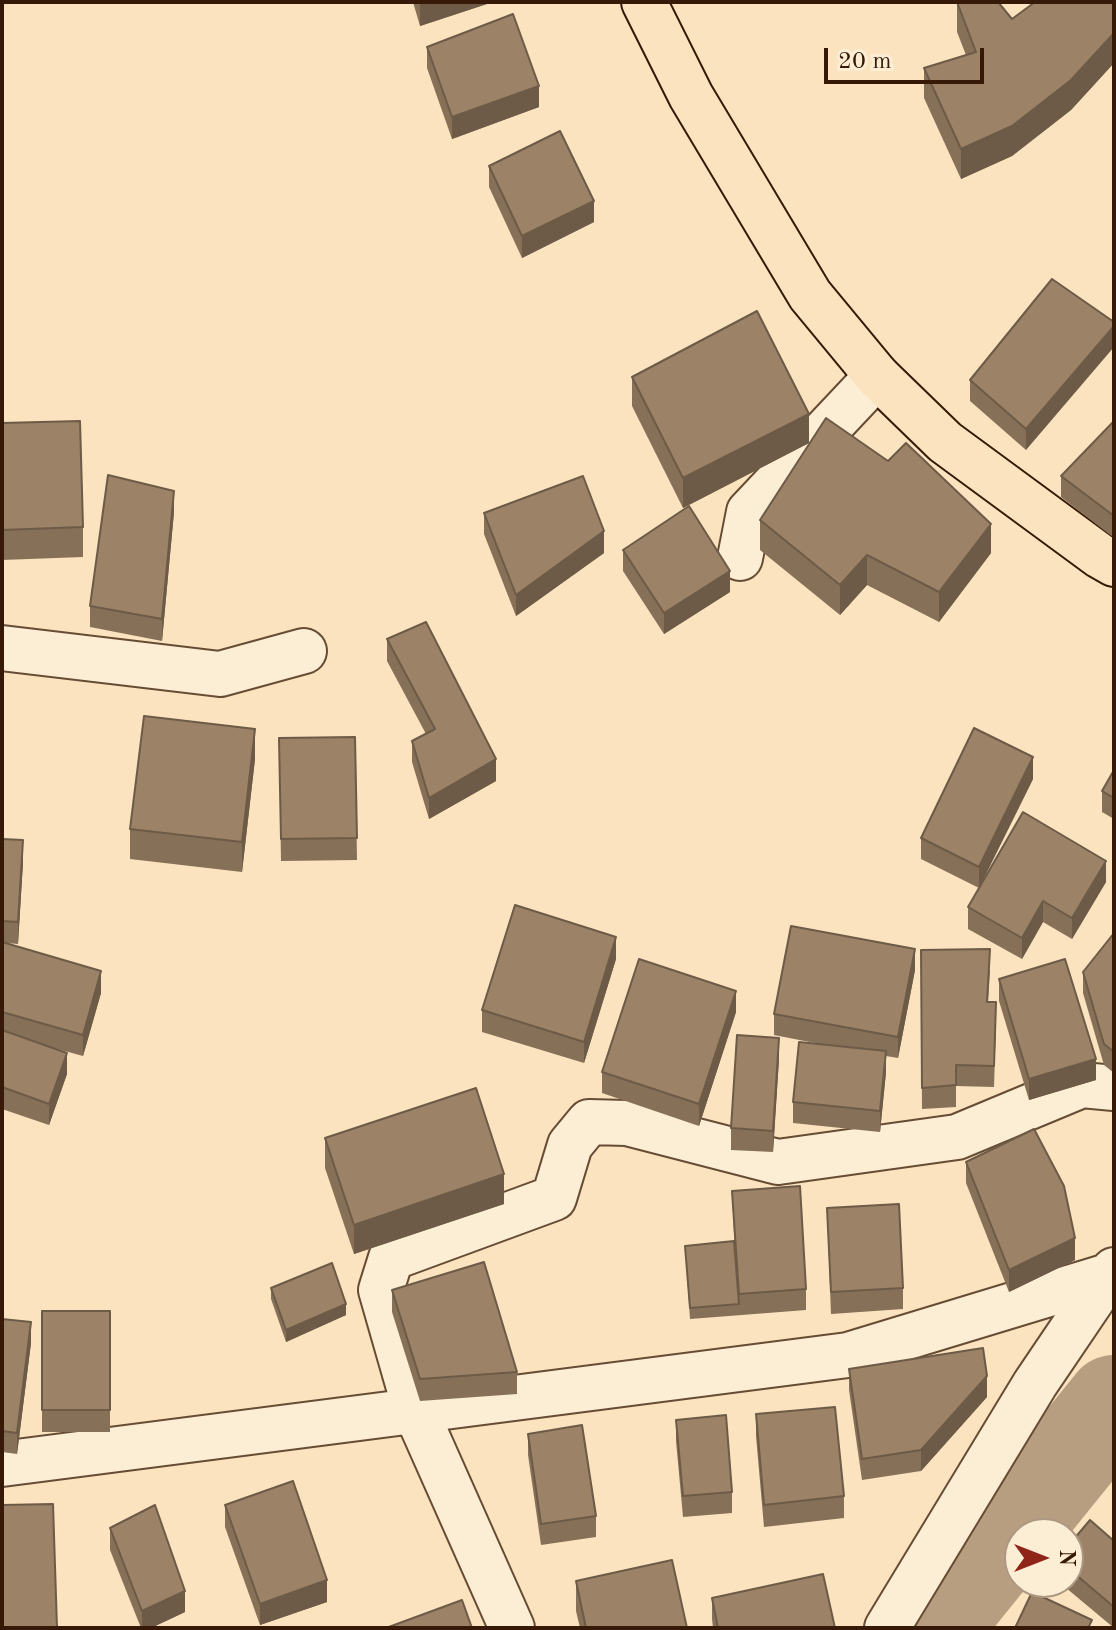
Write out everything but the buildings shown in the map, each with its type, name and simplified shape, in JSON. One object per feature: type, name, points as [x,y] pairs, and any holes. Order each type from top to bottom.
[{"type":"main road","points":[[644,2],[691,96],[810,295],[877,376],[945,442],[1114,564]]},
{"type":"street","points":[[740,558],[749,512],[877,376]]},
{"type":"street","points":[[2,648],[220,674],[304,651]]},
{"type":"street","points":[[512,1628],[416,1412],[381,1290],[391,1258],[554,1198],[570,1145],[589,1122],[627,1123],[778,1162],[957,1137],[1082,1085],[1114,1088]]},
{"type":"street","points":[[2,1464],[848,1355],[1111,1273]]},
{"type":"street","points":[[887,1628],[1035,1384],[1111,1273]]},
{"type":"waterway","points":[[932,1628],[1114,1403]]}]
